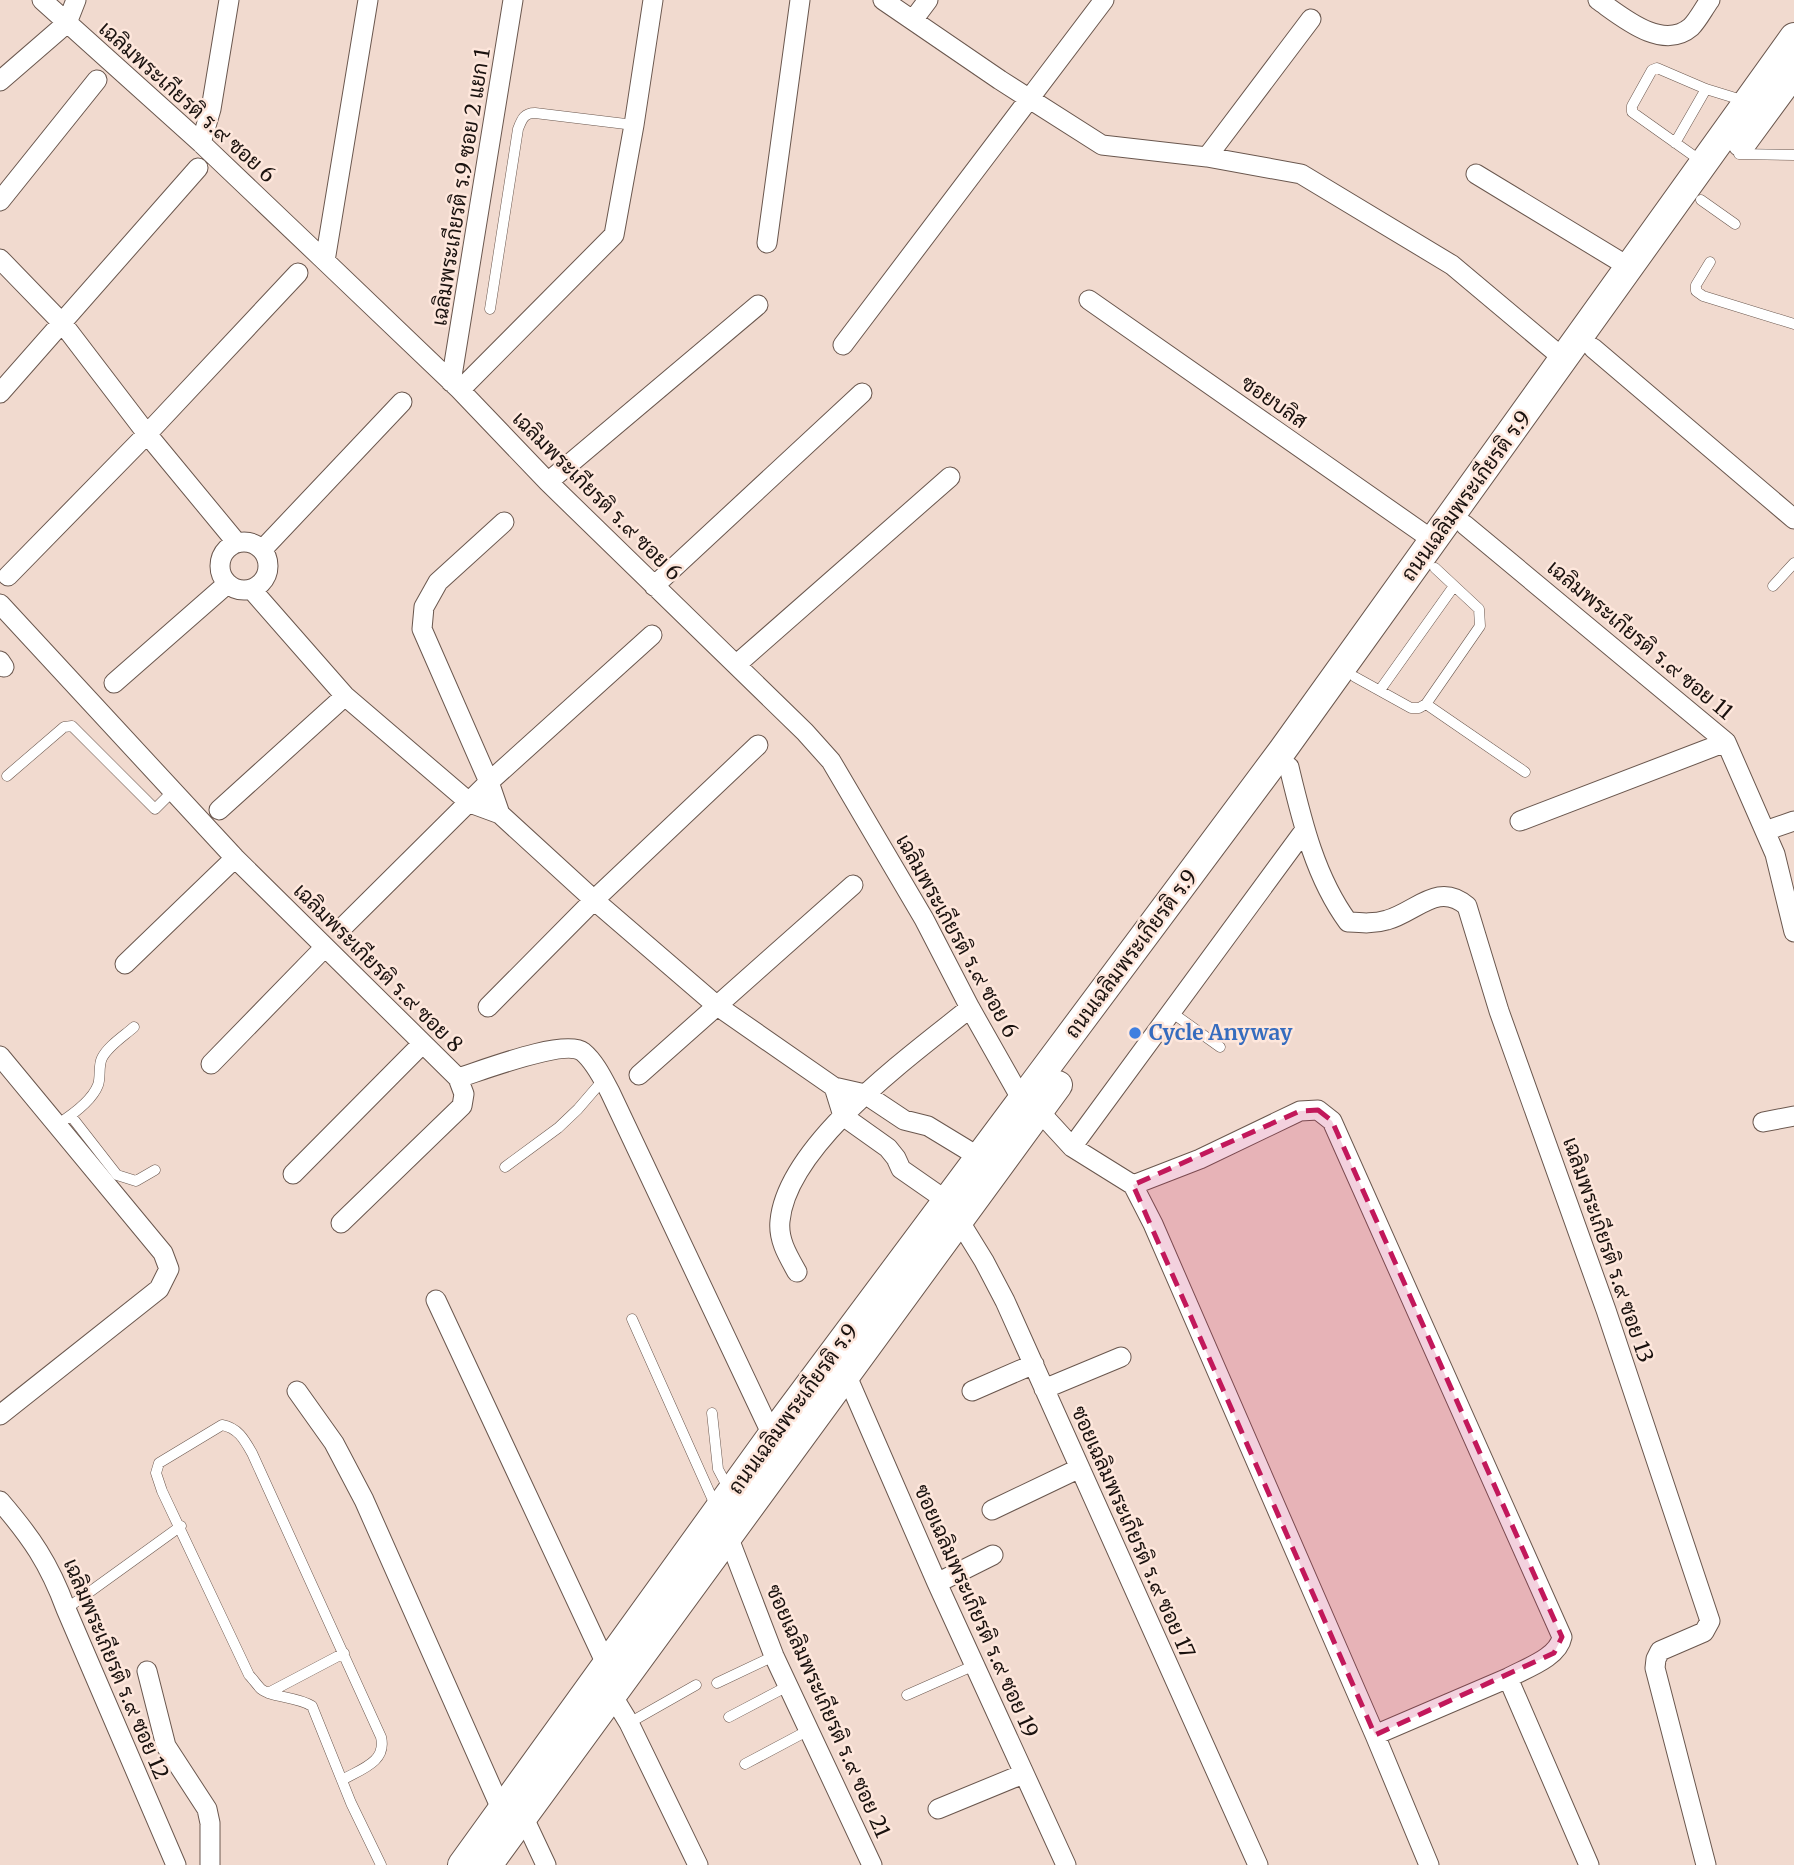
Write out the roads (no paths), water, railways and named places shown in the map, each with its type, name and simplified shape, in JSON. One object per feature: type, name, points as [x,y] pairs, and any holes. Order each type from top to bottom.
[{"type":"main road","name":"ถนนเฉลิมพระเกียรติ ร.9","points":[[462,1865],[512,1813],[612,1695],[772,1435],[953,1211],[1349,672],[1465,526],[1629,267],[1720,163],[1757,106],[1794,37]]},
{"type":"main road","name":"ถนนเฉลิมพระเกียรติ ร.9","points":[[1757,106],[1792,78]]},
{"type":"main road","name":"ถนนเฉลิมพระเกียรติ ร.9","points":[[1436,563],[1579,348],[1693,194]]},
{"type":"main road","name":"ถนนเฉลิมพระเกียรติ ร.9","points":[[488,1865],[512,1813],[607,1666],[727,1512],[846,1374],[953,1211],[979,1157],[1030,1106],[1289,767],[1349,672]]},
{"type":"street","name":"เฉลิมพระเกียรติ ร.๙ ซอย 6","points":[[43,0],[201,143],[456,386],[548,482],[737,664],[831,761],[924,919],[970,1008],[1030,1106],[1072,1147],[1133,1185]]},
{"type":"street","points":[[0,81],[67,23],[76,0]]},
{"type":"street","points":[[201,143],[211,109],[229,0]]},
{"type":"street","points":[[325,261],[368,0]]},
{"type":"street","name":"เฉลิมพระเกียรติ ร.9 ซอย 2 แยก 1","points":[[456,386],[513,0]]},
{"type":"street","points":[[456,386],[614,235],[653,0]]},
{"type":"street","points":[[767,243],[800,0]]},
{"type":"street","points":[[883,0],[1102,145],[1207,158],[1301,174],[1451,265],[1579,348],[1794,519]]},
{"type":"street","points":[[913,20],[928,0]]},
{"type":"street","points":[[843,345],[1104,0]]},
{"type":"street","points":[[1598,0],[1642,31],[1673,35],[1692,26],[1710,0]]},
{"type":"street","points":[[1207,158],[1311,19]]},
{"type":"street","points":[[0,201],[97,80]]},
{"type":"street","points":[[0,393],[198,168]]},
{"type":"street","points":[[1476,174],[1629,267]]},
{"type":"street","points":[[0,259],[63,324],[147,434],[237,543]]},
{"type":"street","points":[[8,576],[147,434],[298,273]]},
{"type":"street","name":"ซอยบลิส","points":[[1089,300],[1436,563]]},
{"type":"street","points":[[548,482],[758,305]]},
{"type":"street","points":[[654,586],[862,393]]},
{"type":"street","points":[[262,550],[402,402]]},
{"type":"street","points":[[737,664],[950,477]]},
{"type":"street","points":[[500,814],[489,782],[422,629],[424,607],[439,582],[504,522]]},
{"type":"street","name":"เฉลิมพระเกียรติ ร.๙ ซอย 11","points":[[1465,526],[1726,742],[1775,854],[1794,932]]},
{"type":"street","points":[[251,542],[262,550],[268,561],[268,573],[262,583],[252,590],[238,591],[227,584],[220,573],[220,560],[226,549],[237,543],[251,542]]},
{"type":"street","points":[[114,683],[227,584]]},
{"type":"street","points":[[252,590],[345,696],[470,803],[500,814],[594,900],[716,1005],[834,1087],[865,1094],[904,1120],[928,1126],[979,1157]]},
{"type":"street","name":"เฉลิมพระเกียรติ ร.๙ ซอย 8","points":[[0,604],[235,858],[458,1078],[545,1051],[566,1047],[581,1051],[603,1080],[672,1220],[772,1435]]},
{"type":"street","points":[[345,925],[489,782],[652,635]]},
{"type":"street","points":[[219,810],[345,696]]},
{"type":"street","points":[[1520,821],[1726,742]]},
{"type":"street","points":[[488,1007],[594,900],[758,745]]},
{"type":"street","name":"เฉลิมพระเกียรติ ร.๙ ซอย 13","points":[[1289,767],[1304,831],[1333,902],[1348,922],[1371,924],[1389,920],[1440,895],[1457,898],[1467,906],[1499,1011],[1606,1310],[1710,1621],[1704,1632],[1660,1651],[1655,1668],[1706,1865]]},
{"type":"street","points":[[1765,831],[1794,821]]},
{"type":"street","points":[[1072,1147],[1304,831]]},
{"type":"street","points":[[125,964],[235,858]]},
{"type":"street","points":[[639,1075],[853,885]]},
{"type":"street","points":[[211,1064],[324,948]]},
{"type":"street","points":[[797,1272],[784,1249],[780,1224],[783,1204],[793,1180],[843,1116],[865,1094],[970,1008]]},
{"type":"street","points":[[293,1174],[422,1044]]},
{"type":"street","points":[[0,1056],[65,1120],[163,1253],[169,1269],[159,1289],[0,1415]]},
{"type":"street","points":[[341,1223],[462,1106],[464,1094],[458,1078]]},
{"type":"street","points":[[834,1087],[843,1116],[888,1148],[897,1158],[901,1169],[953,1211]]},
{"type":"street","points":[[1375,1735],[1508,1678],[1554,1653],[1560,1646],[1562,1637],[1332,1121],[1318,1110],[1300,1111],[1199,1159],[1133,1185],[1153,1224],[1429,1865]]},
{"type":"street","points":[[1763,1122],[1794,1116]]},
{"type":"street","name":"ซอยเฉลิมพระเกียรติ ร.๙ ซอย 17","points":[[953,1211],[990,1271],[1034,1364],[1258,1865]]},
{"type":"street","points":[[436,1300],[607,1666]]},
{"type":"street","points":[[1044,1389],[1121,1357]]},
{"type":"street","points":[[972,1391],[1034,1364]]},
{"type":"street","name":"ซอยเฉลิมพระเกียรติ ร.๙ ซอย 19","points":[[846,1374],[937,1583],[1066,1865]]},
{"type":"street","points":[[297,1391],[334,1443],[364,1500],[512,1813],[546,1865]]},
{"type":"street","points":[[992,1510],[1080,1468]]},
{"type":"street","name":"เฉลิมพระเกียรติ ร.๙ ซอย 12","points":[[1,1505],[30,1536],[54,1576],[176,1865]]},
{"type":"street","name":"ซอยเฉลิมพระเกียรติ ร.๙ ซอย 21","points":[[727,1512],[774,1656],[872,1865]]},
{"type":"street","points":[[937,1583],[993,1555]]},
{"type":"street","points":[[147,1671],[166,1746],[206,1809],[210,1865]]},
{"type":"street","points":[[1508,1678],[1589,1865]]},
{"type":"street","points":[[612,1695],[629,1723],[698,1865]]},
{"type":"street","points":[[938,1809],[1023,1774]]},
{"type":"lane","points":[[1757,106],[1655,68],[1632,106],[1632,112],[1675,143],[1720,163],[1794,155]]},
{"type":"lane","points":[[1675,143],[1706,89]]},
{"type":"lane","points":[[490,309],[518,129],[523,117],[528,113],[535,113],[634,125]]},
{"type":"lane","points":[[1693,194],[1735,224]]},
{"type":"lane","points":[[1710,262],[1696,285],[1696,291],[1703,296],[1794,324]]},
{"type":"lane","points":[[1349,672],[1380,690],[1411,708],[1426,704],[1480,626],[1479,609],[1436,563],[1380,690]]},
{"type":"lane","points":[[1773,586],[1794,563]]},
{"type":"lane","points":[[1426,704],[1525,772]]},
{"type":"lane","points":[[8,776],[64,727],[72,726],[155,809],[172,792]]},
{"type":"lane","points":[[1171,1012],[1220,1047]]},
{"type":"lane","points":[[134,1027],[105,1053],[100,1060],[99,1083],[94,1093],[65,1120],[117,1175],[136,1181],[155,1170]]},
{"type":"lane","points":[[505,1167],[558,1128],[578,1110],[603,1080]]},
{"type":"lane","points":[[632,1320],[727,1512]]},
{"type":"lane","points":[[712,1413],[718,1469],[727,1486],[727,1512]]},
{"type":"lane","points":[[342,1780],[378,1759],[383,1748],[376,1723],[252,1453],[242,1436],[232,1427],[222,1425],[159,1463],[156,1473],[162,1491],[181,1526],[249,1675],[268,1693],[302,1699],[312,1706],[342,1780],[381,1865]]},
{"type":"lane","points":[[66,1609],[181,1526]]},
{"type":"lane","points":[[268,1693],[344,1653]]},
{"type":"lane","points":[[717,1683],[774,1656]]},
{"type":"lane","points":[[907,1695],[975,1665]]},
{"type":"lane","points":[[629,1723],[696,1685]]},
{"type":"lane","points":[[729,1717],[788,1686]]},
{"type":"lane","points":[[746,1764],[809,1730]]},
{"type":"place","name":"Cycle Anyway","points":[[1135,1033]]}]
